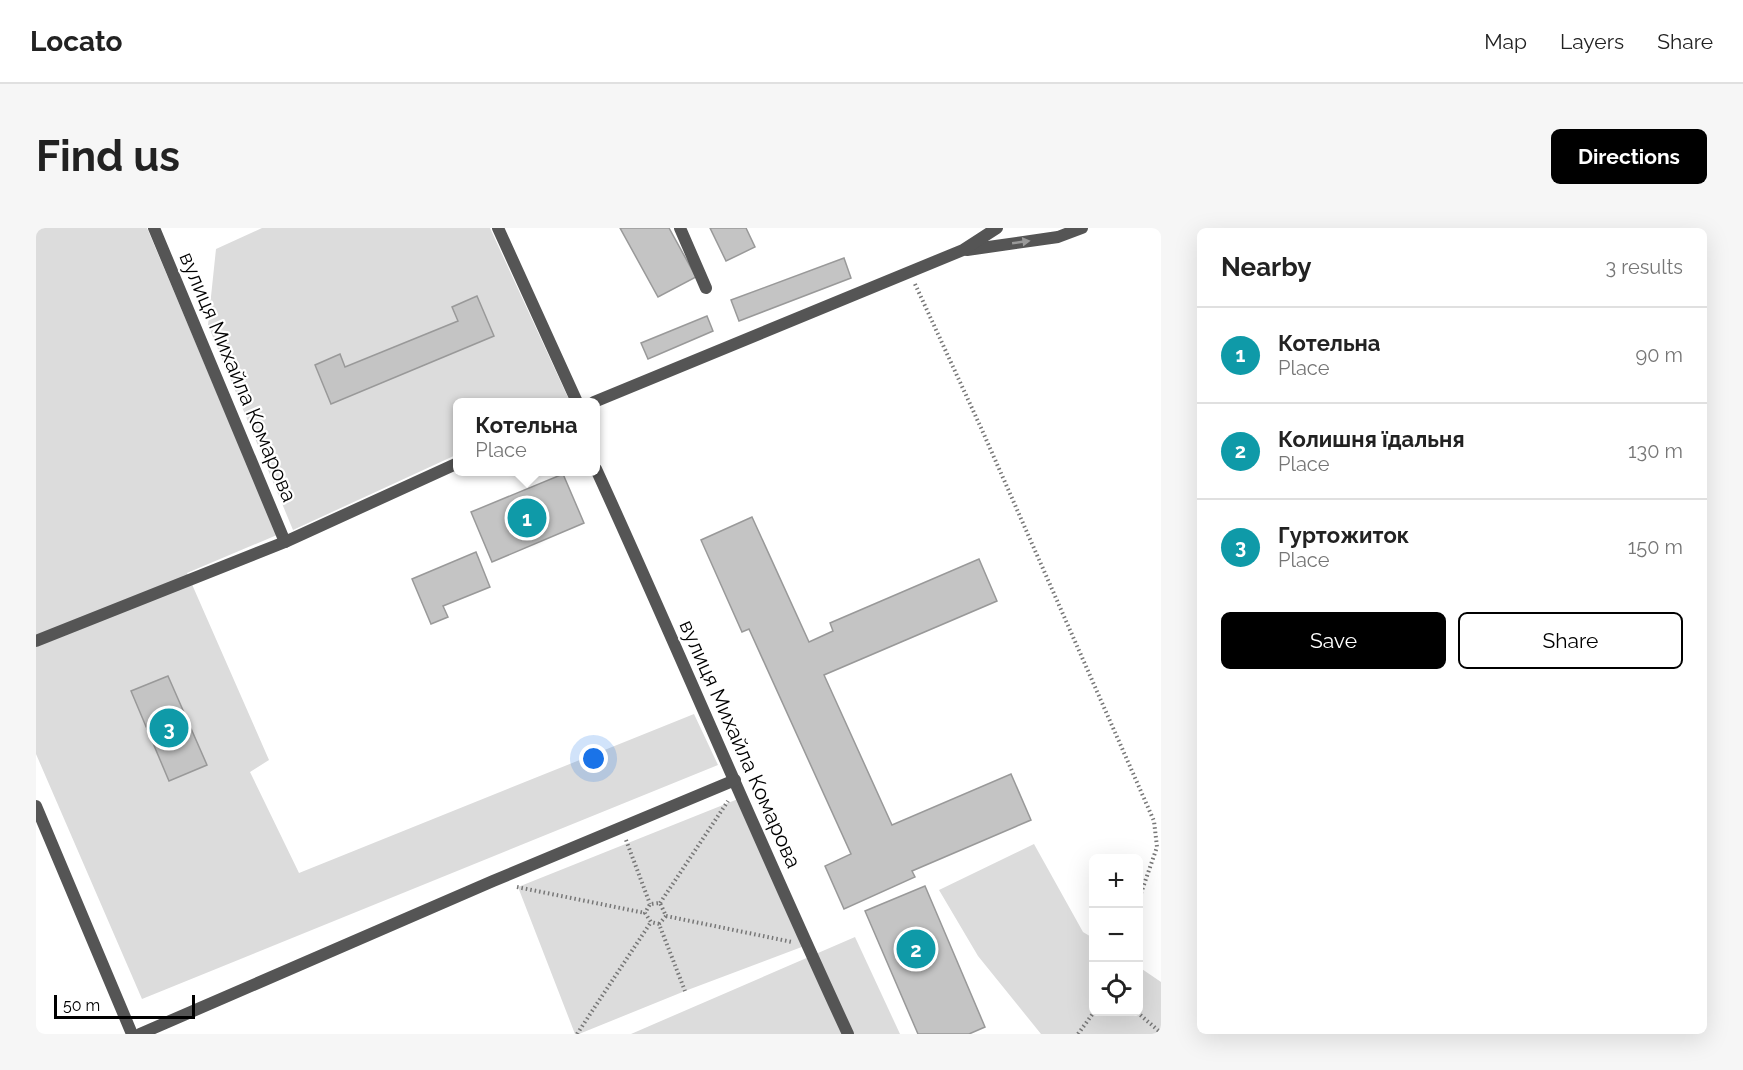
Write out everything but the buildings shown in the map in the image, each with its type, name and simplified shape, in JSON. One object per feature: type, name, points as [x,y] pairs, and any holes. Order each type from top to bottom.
[{"type":"street","name":"вулиця Михайла Комарова","points":[[154,228],[285,542]]},
{"type":"street","points":[[498,228],[575,398]]},
{"type":"street","points":[[680,228],[706,288]]},
{"type":"street","points":[[600,400],[963,250],[997,228]]},
{"type":"street","points":[[963,250],[1058,237],[1082,228]]},
{"type":"street","points":[[36,641],[285,542],[453,465]]},
{"type":"street","name":"вулиця Михайла Комарова","points":[[599,476],[848,1034]]},
{"type":"street","points":[[140,1034],[621,827],[736,783]]},
{"type":"street","points":[[36,807],[132,1034]]},
{"type":"path","points":[[910,272],[1154,821],[1157,847],[1143,888]]},
{"type":"path","points":[[660,903],[736,783]]},
{"type":"path","points":[[621,827],[650,904],[645,913]]},
{"type":"path","points":[[493,881],[645,913],[651,922],[659,924]]},
{"type":"path","points":[[650,904],[660,903]]},
{"type":"path","points":[[660,903],[666,916]]},
{"type":"path","points":[[666,916],[807,945]]},
{"type":"path","points":[[659,924],[666,916]]},
{"type":"path","points":[[576,1034],[651,922]]},
{"type":"path","points":[[659,924],[685,991]]},
{"type":"path","points":[[1078,1034],[1091,1016]]},
{"type":"path","points":[[1142,1016],[1161,1033]]},
{"type":"shaded area","points":[[36,228],[147,228],[277,535],[187,573],[269,760],[250,772],[299,873],[694,714],[718,765],[142,999],[36,754]]},
{"type":"shaded area","points":[[262,228],[490,228],[568,398],[453,398],[453,456],[293,530],[208,325],[216,249]]},
{"type":"shaded area","points":[[743,797],[807,945],[575,1034],[518,887]]},
{"type":"shaded area","points":[[1034,844],[1083,932],[1089,936],[1089,1016],[1143,1016],[1143,970],[1161,982],[1161,1034],[1041,1034],[978,956],[939,890]]},
{"type":"shaded area","points":[[855,937],[900,1034],[631,1034]]},
{"type":"place","name":"Котельна","points":[[527,518]]},
{"type":"place","name":"Гуртожиток","points":[[169,728]]},
{"type":"place","name":"Колишня їдальня","points":[[916,949]]}]
